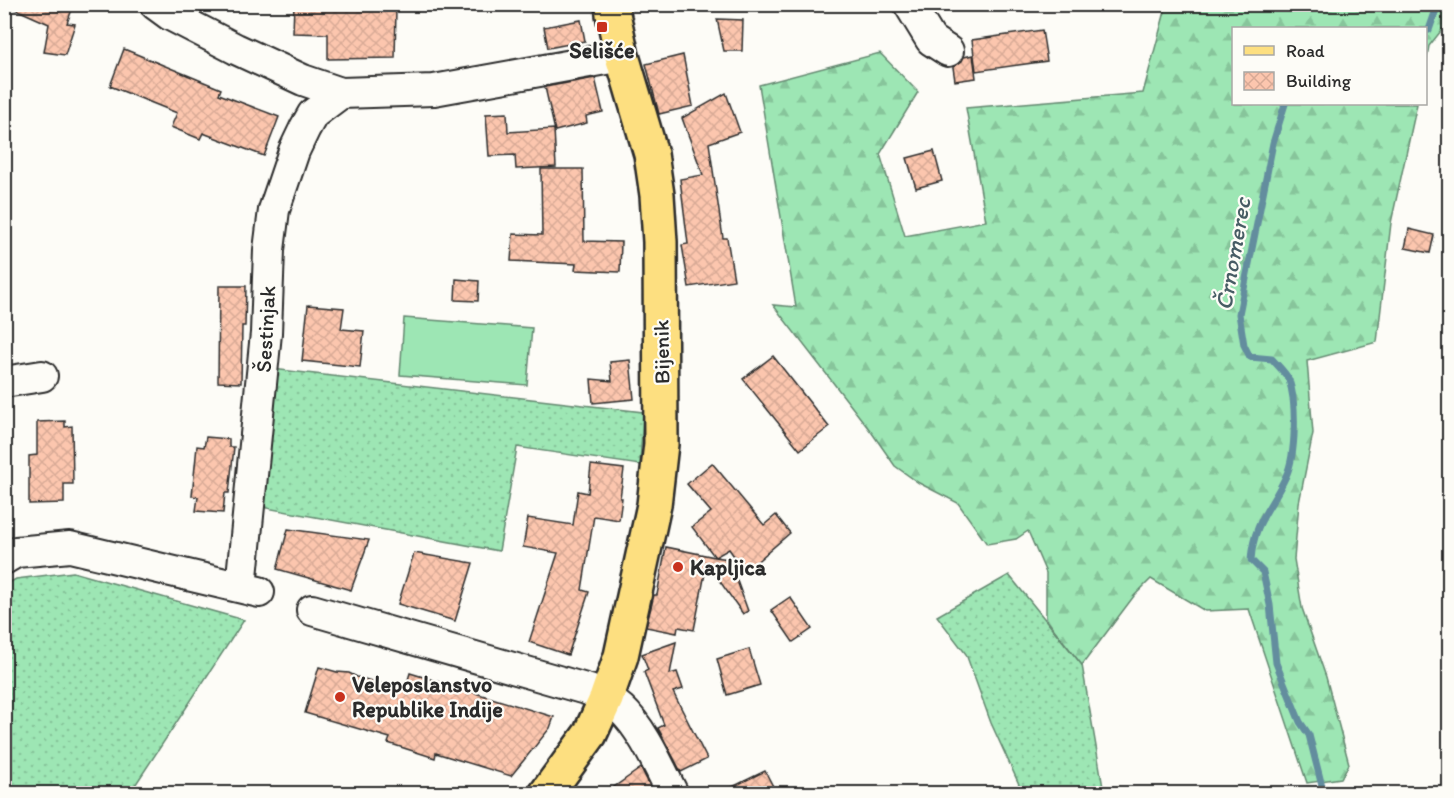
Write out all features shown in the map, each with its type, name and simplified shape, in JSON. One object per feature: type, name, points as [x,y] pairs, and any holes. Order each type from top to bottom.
[{"type":"main road","name":"Bijenik","points":[[546,794],[590,734],[606,699],[621,656],[654,505],[661,444],[660,242],[657,195],[651,154],[622,56],[612,4]]},
{"type":"street","points":[[155,4],[170,15],[236,49],[303,80],[341,93],[434,90],[622,56]]},
{"type":"street","points":[[909,4],[931,40],[948,51]]},
{"type":"street","name":"Šestinjak","points":[[4,559],[16,552],[70,547],[250,589],[266,333],[268,250],[273,210],[294,151],[313,114],[341,93]]},
{"type":"street","points":[[4,382],[42,376]]},
{"type":"street","points":[[312,610],[589,690],[620,708],[632,720],[673,794]]},
{"type":"green space","points":[[1167,4],[1449,5],[1449,21],[1429,46],[1427,57],[1427,27],[1232,27],[1232,105],[1417,105],[1391,223],[1377,342],[1307,361],[1313,433],[1299,503],[1294,559],[1302,608],[1326,677],[1349,764],[1341,778],[1307,783],[1249,609],[1205,611],[1151,579],[1134,596],[1082,665],[1046,619],[1046,573],[1028,531],[1016,539],[987,544],[958,503],[919,483],[895,466],[773,305],[796,307],[759,85],[880,53],[918,92],[880,154],[905,236],[986,221],[966,108],[1143,93]]},
{"type":"green space","points":[[404,318],[532,328],[527,385],[400,375]]},
{"type":"green space","points":[[272,369],[643,412],[640,465],[517,447],[499,551],[261,507]]},
{"type":"green space","points":[[73,572],[244,620],[130,793],[5,793],[5,585],[16,579]]},
{"type":"green space","points":[[1009,575],[1082,665],[1104,793],[1023,793],[991,723],[966,654],[937,616]]},
{"type":"building","points":[[4,4],[74,4],[67,23],[75,24],[65,55],[44,52],[49,24]]},
{"type":"building","points":[[294,4],[362,4],[362,8],[396,8],[395,58],[328,59],[328,34],[293,33]]},
{"type":"building","points":[[717,19],[743,20],[742,51],[724,51]]},
{"type":"building","points":[[581,20],[585,41],[548,48],[544,27]]},
{"type":"building","points":[[1042,30],[1047,61],[976,71],[972,40]]},
{"type":"building","points":[[124,49],[221,89],[219,94],[279,117],[264,156],[203,133],[200,139],[171,127],[177,113],[110,86]]},
{"type":"building","points":[[683,55],[693,106],[659,114],[646,64]]},
{"type":"building","points":[[973,55],[976,78],[955,81],[953,67],[964,57]]},
{"type":"building","points":[[595,78],[603,112],[586,116],[587,123],[555,131],[545,87]]},
{"type":"building","points":[[726,93],[740,132],[709,143],[723,238],[727,238],[734,280],[689,287],[682,245],[688,244],[680,179],[703,175],[682,118]]},
{"type":"building","points":[[507,113],[508,132],[554,129],[556,167],[516,169],[515,155],[489,156],[486,114]]},
{"type":"building","points":[[934,151],[942,181],[916,188],[907,158]]},
{"type":"building","points":[[541,169],[583,169],[584,241],[621,242],[620,272],[575,270],[576,264],[511,261],[513,234],[542,235]]},
{"type":"building","points":[[1409,229],[1434,235],[1430,253],[1405,248]]},
{"type":"building","points":[[456,279],[479,281],[478,301],[455,300]]},
{"type":"building","points":[[219,286],[246,286],[245,326],[242,326],[241,383],[218,382]]},
{"type":"building","points":[[308,305],[344,308],[341,329],[364,331],[360,367],[302,361]]},
{"type":"building","points":[[773,356],[829,427],[800,450],[743,379]]},
{"type":"building","points":[[630,360],[634,399],[593,403],[591,379],[612,381],[610,362]]},
{"type":"building","points":[[65,421],[65,427],[72,426],[73,484],[64,484],[64,503],[29,504],[29,456],[37,455],[37,422]]},
{"type":"building","points":[[206,437],[229,439],[229,447],[234,447],[229,493],[225,493],[223,513],[196,511],[198,497],[192,496],[197,446],[204,447]]},
{"type":"building","points":[[712,463],[764,525],[776,515],[790,533],[745,572],[729,549],[715,557],[692,527],[711,512],[687,484]]},
{"type":"building","points":[[591,465],[624,469],[620,498],[622,498],[619,520],[594,516],[582,590],[589,592],[568,655],[529,642],[558,553],[523,547],[528,518],[573,525],[578,491],[588,493]]},
{"type":"building","points":[[288,529],[369,540],[351,590],[277,569]]},
{"type":"building","points":[[666,547],[729,559],[748,611],[743,614],[707,563],[694,630],[678,627],[677,633],[646,627],[654,595],[657,595]]},
{"type":"building","points":[[414,553],[473,563],[455,621],[398,604]]},
{"type":"building","points":[[790,597],[812,629],[793,642],[771,610]]},
{"type":"building","points":[[676,642],[670,674],[677,672],[683,689],[673,692],[707,759],[681,772],[658,728],[664,725],[644,672],[648,670],[642,654]]},
{"type":"building","points":[[749,649],[760,685],[727,695],[717,659]]},
{"type":"building","points":[[319,667],[349,673],[405,690],[410,673],[554,717],[550,728],[511,776],[436,753],[435,758],[388,743],[390,738],[305,713]]},
{"type":"building","points":[[641,768],[651,788],[641,794],[604,794]]},
{"type":"building","points":[[765,771],[777,794],[718,794]]},
{"type":"waterway","name":"Črnomerec","points":[[1427,31],[1438,4]]},
{"type":"waterway","name":"Črnomerec","points":[[1285,105],[1273,143],[1239,314],[1244,345],[1250,357],[1272,359],[1289,380],[1294,415],[1293,442],[1286,476],[1259,525],[1251,560],[1263,572],[1270,605],[1276,663],[1300,722],[1309,735],[1324,794]]},
{"type":"place","name":"Selišće","points":[[602,27]]},
{"type":"place","name":"Kapljica","points":[[678,567]]},
{"type":"place","name":"Veleposlanstvo Republike Indije","points":[[340,697]]}]
